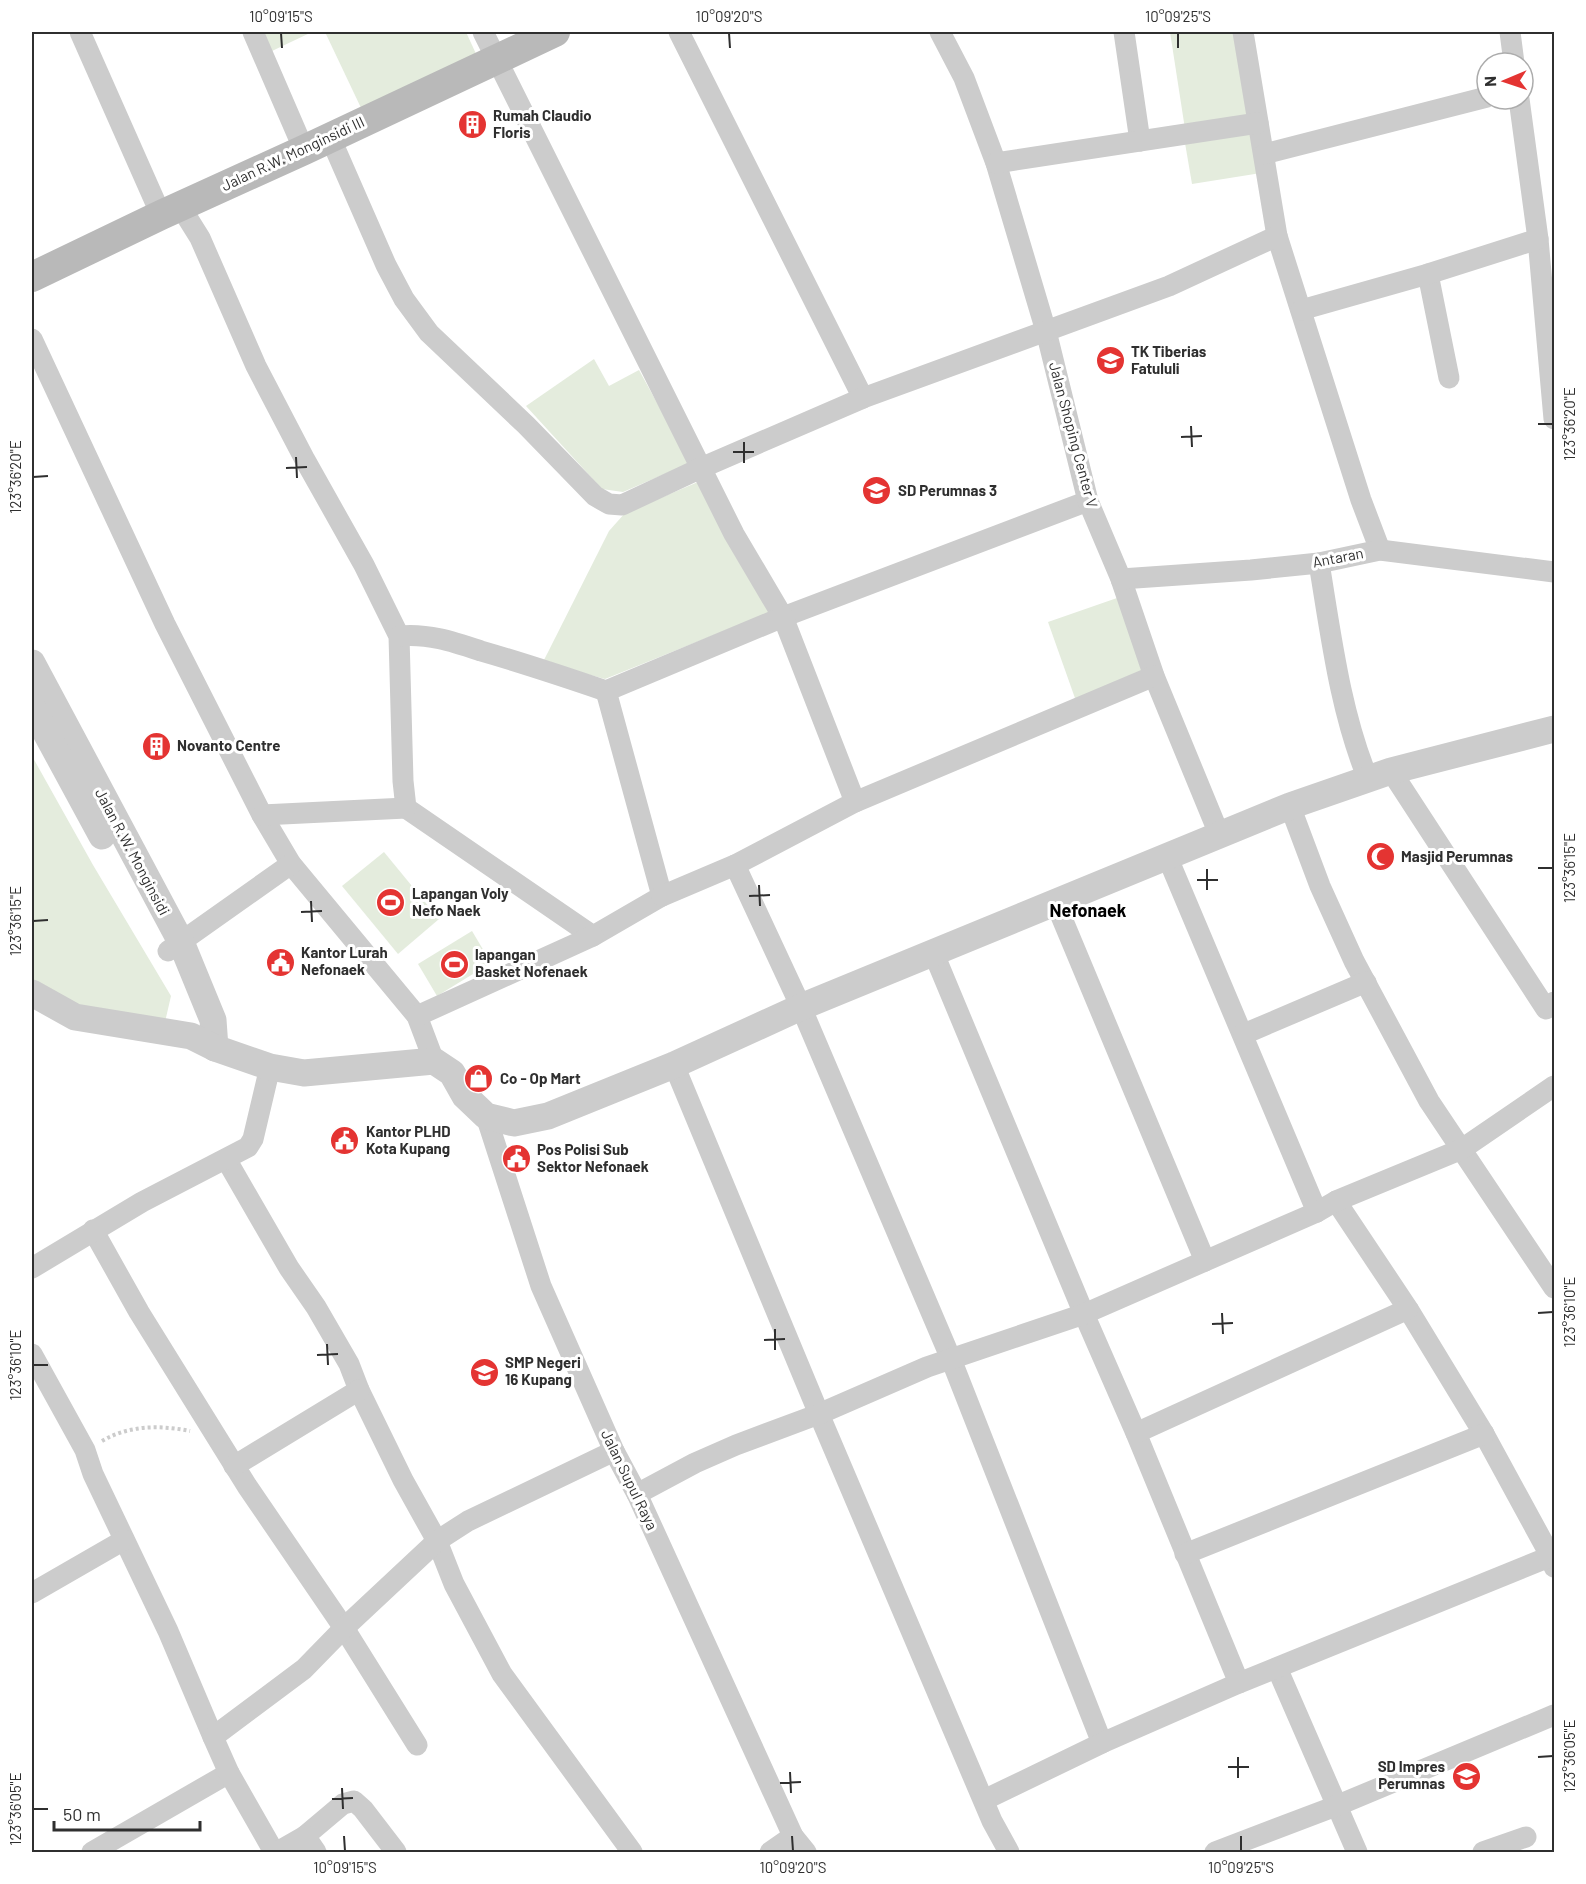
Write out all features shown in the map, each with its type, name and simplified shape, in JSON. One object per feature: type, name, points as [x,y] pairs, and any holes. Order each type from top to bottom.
[{"type":"main road","name":"Jalan R.W. Monginsidi III","points":[[32,277],[555,32]]},
{"type":"street","points":[[80,32],[171,210],[200,238],[256,366],[304,460],[364,565],[399,636],[403,781],[406,808]]},
{"type":"street","points":[[254,32],[404,299],[429,333],[526,425],[595,496],[609,504],[622,505],[863,398],[1169,286],[1277,236]]},
{"type":"street","points":[[483,32],[734,534],[783,617],[855,802]]},
{"type":"street","points":[[679,32],[863,398]]},
{"type":"street","name":"Jalan Shoping Center V","points":[[940,32],[964,78],[996,163],[1046,331],[1088,501],[1121,579],[1154,676],[1219,834]]},
{"type":"street","points":[[1125,32],[1140,141]]},
{"type":"street","points":[[1243,32],[1277,236],[1361,500],[1380,550]]},
{"type":"street","points":[[1510,32],[1512,51]]},
{"type":"street","points":[[1264,154],[1475,100]]},
{"type":"street","points":[[1521,111],[1538,239],[1554,419]]},
{"type":"street","points":[[996,163],[1258,123]]},
{"type":"street","points":[[1301,310],[1428,274],[1538,239]]},
{"type":"street","points":[[1428,274],[1449,378]]},
{"type":"street","points":[[32,339],[165,624],[262,815],[291,864],[417,1017],[434,1061],[452,1073],[465,1096],[486,1116],[514,1123],[549,1116],[674,1065],[801,1007],[1290,806],[1379,775],[1554,729]]},
{"type":"street","points":[[399,636],[416,634],[434,637],[511,659],[606,691],[783,617],[1088,501]]},
{"type":"street","name":"Antaran","points":[[1121,579],[1319,563],[1380,550],[1554,572]]},
{"type":"street","points":[[1319,563],[1357,753],[1379,775],[1552,1011]]},
{"type":"street","name":"Jalan R.W. Monginsidi","points":[[32,663],[174,946],[190,994],[193,1017],[203,1042]]},
{"type":"street","points":[[417,1017],[593,936],[662,896],[735,865],[855,802],[1154,676]]},
{"type":"street","points":[[606,691],[662,896]]},
{"type":"street","name":"Jalan R.W. Monginsidi","points":[[32,708],[174,946]]},
{"type":"street","points":[[1290,806],[1320,886],[1354,961],[1429,1101],[1554,1288]]},
{"type":"street","points":[[262,815],[406,808],[593,936]]},
{"type":"street","points":[[1167,856],[1244,1034],[1317,1212]]},
{"type":"street","points":[[174,946],[291,864]]},
{"type":"street","points":[[735,865],[801,1007],[951,1359],[1102,1743]]},
{"type":"street","points":[[1056,904],[1205,1261]]},
{"type":"street","points":[[934,954],[1239,1683]]},
{"type":"street","points":[[1244,1034],[1366,982]]},
{"type":"street","points":[[32,993],[75,1017],[203,1042],[270,1067],[304,1073],[434,1061]]},
{"type":"street","points":[[674,1065],[992,1821],[1009,1852]]},
{"type":"street","points":[[32,1268],[142,1202],[249,1147],[253,1139],[270,1067]]},
{"type":"street","points":[[637,1494],[715,1454],[951,1359],[1084,1314],[1336,1202],[1462,1149],[1554,1086]]},
{"type":"street","name":"Jalan Supul Raya","points":[[486,1116],[541,1286],[614,1451],[637,1494],[800,1844]]},
{"type":"street","points":[[226,1159],[288,1268],[316,1307],[349,1364],[359,1390],[403,1480],[437,1541],[454,1584],[502,1674],[632,1852]]},
{"type":"street","points":[[984,1800],[1102,1743],[1239,1683],[1553,1560],[1484,1434],[1408,1309],[1336,1202]]},
{"type":"street","points":[[93,1230],[139,1312],[234,1466],[344,1628],[417,1744]]},
{"type":"street","points":[[1136,1433],[1408,1309]]},
{"type":"street","points":[[32,1354],[86,1450],[93,1474],[168,1631],[229,1773],[275,1852],[311,1844],[343,1804],[354,1801],[363,1809],[396,1852]]},
{"type":"street","points":[[234,1466],[359,1390]]},
{"type":"street","points":[[1185,1554],[1484,1434]]},
{"type":"street","points":[[213,1737],[304,1669],[344,1628],[437,1541],[468,1521],[614,1451]]},
{"type":"street","points":[[32,1593],[124,1540]]},
{"type":"street","points":[[1277,1668],[1357,1852]]},
{"type":"street","points":[[1215,1852],[1336,1806],[1554,1715]]},
{"type":"street","points":[[92,1852],[229,1773]]},
{"type":"street","points":[[1483,1852],[1526,1837]]},
{"type":"street","points":[[770,1852],[800,1844]]},
{"type":"path","points":[[86,1450],[120,1433],[138,1428],[167,1426],[195,1432],[221,1444]]},
{"type":"green space","points":[[262,32],[312,32],[272,51]]},
{"type":"green space","points":[[325,32],[466,32],[477,56],[362,110]]},
{"type":"green space","points":[[1170,32],[1238,32],[1250,118],[1185,129]]},
{"type":"green space","points":[[1254,131],[1261,173],[1192,184],[1185,143]]},
{"type":"green space","points":[[594,359],[609,386],[639,370],[690,463],[623,492],[602,489],[526,406]]},
{"type":"green space","points":[[698,482],[771,612],[605,679],[543,662],[609,531],[625,513]]},
{"type":"green space","points":[[1117,598],[1145,675],[1076,701],[1048,622]]},
{"type":"green space","points":[[32,756],[93,865],[171,996],[165,1022],[68,1012],[32,989]]},
{"type":"green space","name":"Lapangan Voly Nefo Naek","points":[[384,852],[439,919],[398,954],[342,886]]},
{"type":"green space","name":"lapangan Basket Nofenaek","points":[[472,931],[491,963],[437,996],[418,964]]},
{"type":"place","name":"Rumah Claudio Floris","points":[[472,125]]},
{"type":"place","name":"TK Tiberias Fatululi","points":[[1110,361]]},
{"type":"place","name":"SD Perumnas 3","points":[[877,491]]},
{"type":"place","name":"Novanto Centre","points":[[156,746]]},
{"type":"place","name":"Masjid Perumnas","points":[[1380,857]]},
{"type":"place","name":"Lapangan Voly Nefo Naek","points":[[391,903]]},
{"type":"place","name":"Kantor Lurah Nefonaek","points":[[280,962]]},
{"type":"place","name":"lapangan Basket Nofenaek","points":[[454,964]]},
{"type":"place","name":"Co - Op Mart","points":[[479,1079]]},
{"type":"place","name":"Kantor PLHD Kota Kupang","points":[[345,1141]]},
{"type":"place","name":"Pos Polisi Sub Sektor Nefonaek","points":[[516,1159]]},
{"type":"place","name":"SMP Negeri 16 Kupang","points":[[484,1372]]},
{"type":"place","name":"SD Impres Perumnas","points":[[1466,1776]]},
{"type":"district","name":"Nefonaek","points":[[1088,911]]}]
